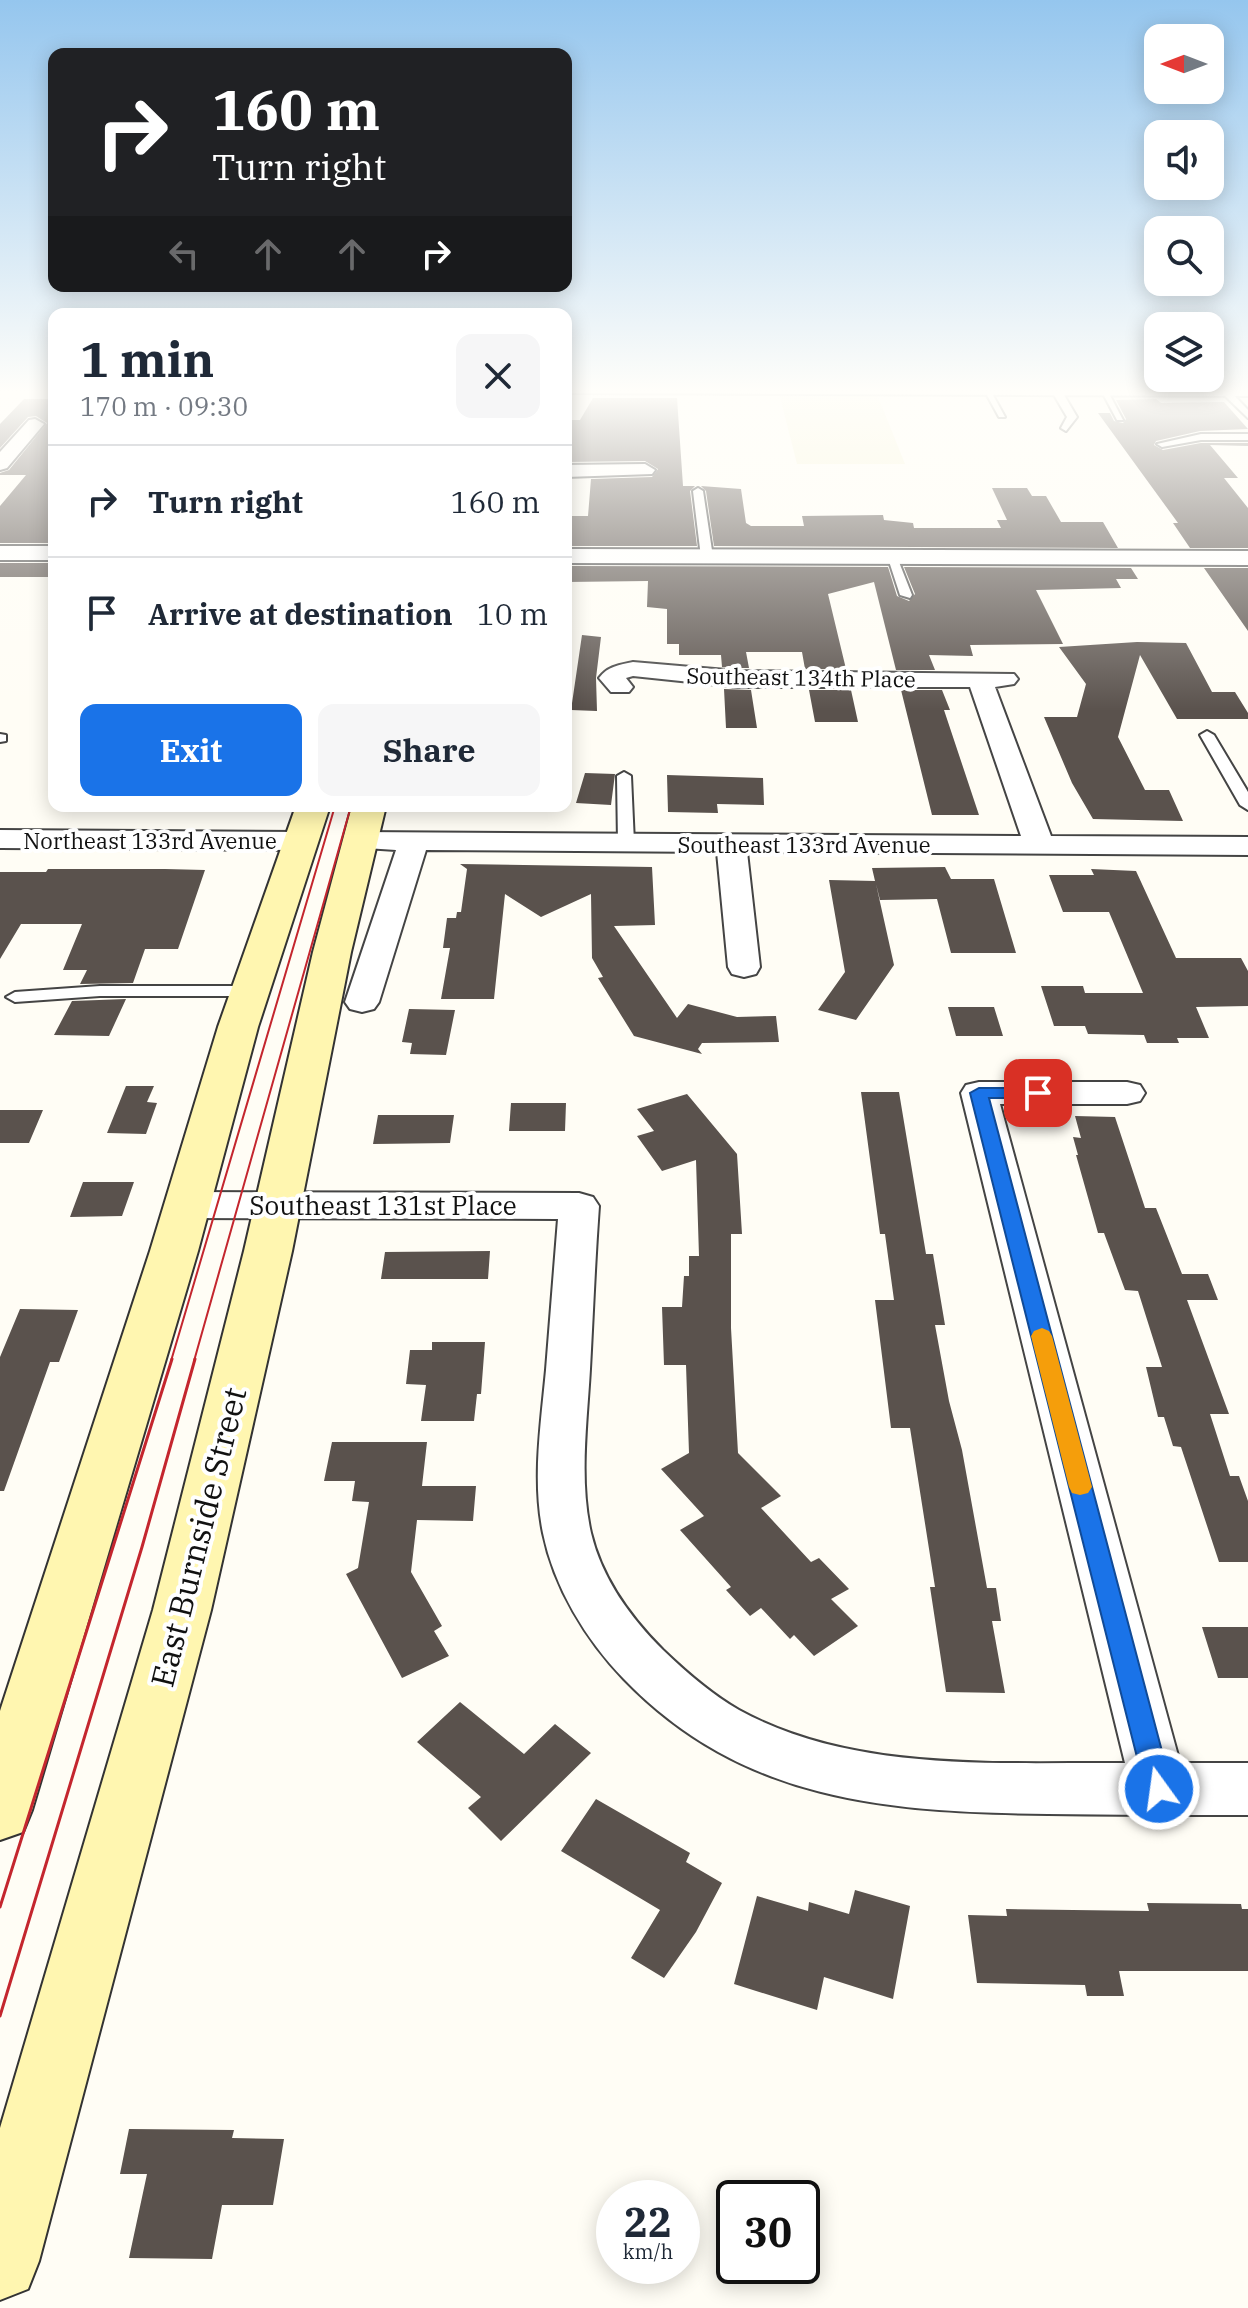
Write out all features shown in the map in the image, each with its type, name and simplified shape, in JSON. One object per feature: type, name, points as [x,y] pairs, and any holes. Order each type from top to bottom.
[{"type":"street","points":[[0,553],[48,553]]},
{"type":"street","points":[[572,556],[1248,558]]},
{"type":"street","name":"Southeast 134th Place","points":[[620,687],[612,678],[617,673],[633,669],[738,679],[992,679],[1039,845]]},
{"type":"street","points":[[0,1810],[249,991],[311,812]]},
{"type":"street","name":"Southeast 133rd Avenue","points":[[365,824],[413,842],[1248,846]]},
{"type":"street","name":"East Burnside Street","points":[[0,2261],[182,1610],[278,1205],[332,952],[365,824]]},
{"type":"street","name":"Northeast 133rd Avenue","points":[[0,839],[300,841]]},
{"type":"street","points":[[362,1002],[374,959],[402,890],[413,842]]},
{"type":"street","points":[[731,844],[744,967]]},
{"type":"street","points":[[1127,1093],[979,1093],[1159,1789],[1248,1789]]},
{"type":"street","name":"Southeast 131st Place","points":[[186,1205],[579,1206],[563,1433],[564,1516],[573,1555],[590,1594],[614,1632],[646,1670],[683,1702],[726,1730],[774,1753],[827,1771],[881,1782],[955,1788],[1159,1789]]},
{"type":"lane","points":[[699,496],[707,557]]},
{"type":"lane","points":[[891,557],[906,595]]},
{"type":"lane","points":[[1207,735],[1248,805]]},
{"type":"lane","points":[[624,776],[626,843]]},
{"type":"lane","points":[[15,997],[100,991],[249,991]]},
{"type":"building","points":[[9,496],[48,496],[48,543],[0,543],[0,506]]},
{"type":"building","points":[[590,496],[691,496],[697,546],[572,546],[572,516],[588,516]]},
{"type":"building","points":[[707,496],[742,496],[746,523],[751,526],[804,526],[802,516],[883,515],[884,520],[913,523],[914,528],[1001,528],[997,520],[1007,520],[996,496],[1032,496],[1046,496],[1061,522],[1103,522],[1118,548],[714,546]]},
{"type":"building","points":[[1158,496],[1238,496],[1248,508],[1248,548],[1190,548],[1173,523],[1178,523]]},
{"type":"building","points":[[0,563],[48,563],[48,577],[0,577]]},
{"type":"building","points":[[572,566],[888,567],[897,596],[909,601],[915,594],[904,567],[1131,568],[1138,579],[1116,579],[1121,588],[1036,590],[1063,644],[970,645],[973,656],[929,655],[935,670],[896,670],[874,582],[828,594],[846,669],[805,669],[802,652],[746,652],[749,668],[722,667],[721,655],[679,655],[679,644],[667,644],[667,609],[647,607],[648,581],[572,582]]},
{"type":"building","points":[[1204,568],[1248,568],[1248,631]]},
{"type":"building","points":[[582,635],[601,637],[596,678],[597,711],[572,710]]},
{"type":"building","points":[[1137,642],[1186,643],[1212,692],[1235,692],[1248,713],[1248,719],[1177,719],[1140,655],[1118,737],[1145,790],[1169,790],[1183,821],[1093,819],[1072,783],[1044,717],[1077,717],[1086,684],[1059,647]]},
{"type":"building","points":[[724,689],[751,690],[757,728],[726,728]]},
{"type":"building","points":[[809,690],[851,690],[858,722],[815,722]]},
{"type":"building","points":[[901,690],[942,690],[950,710],[944,710],[979,815],[932,815]]},
{"type":"building","points":[[585,773],[615,774],[611,805],[576,803]]},
{"type":"building","points":[[667,775],[763,778],[764,805],[717,804],[718,813],[668,812]]},
{"type":"building","points":[[460,864],[652,867],[655,925],[614,926],[677,1018],[688,1004],[737,1017],[776,1016],[779,1042],[702,1043],[698,1049],[702,1054],[634,1036],[598,978],[603,977],[592,958],[591,894],[541,917],[505,894],[494,999],[441,999],[450,948],[443,948],[447,918],[456,918],[457,912],[461,912],[467,869]]},
{"type":"building","points":[[945,867],[951,879],[994,879],[1016,953],[951,953],[937,899],[880,900],[876,884],[894,965],[856,1020],[818,1010],[845,972],[829,880],[875,881],[872,868]]},
{"type":"building","points":[[48,869],[205,870],[178,949],[145,949],[133,983],[80,984],[87,970],[63,970],[82,924],[21,924],[0,959],[0,872],[46,872]]},
{"type":"building","points":[[1091,869],[1136,871],[1176,958],[1241,958],[1248,971],[1248,1006],[1196,1007],[1209,1038],[1177,1038],[1179,1043],[1147,1043],[1144,1035],[1088,1034],[1085,1026],[1054,1026],[1041,986],[1083,986],[1085,993],[1143,993],[1109,912],[1063,912],[1049,875],[1094,875]]},
{"type":"building","points":[[126,999],[109,1036],[54,1035],[72,1001]]},
{"type":"building","points":[[948,1007],[994,1007],[1003,1036],[956,1036]]},
{"type":"building","points":[[409,1009],[455,1010],[446,1055],[410,1054],[412,1043],[402,1042]]},
{"type":"building","points":[[126,1086],[154,1086],[147,1102],[157,1103],[146,1134],[107,1133]]},
{"type":"building","points":[[861,1092],[899,1092],[926,1254],[933,1254],[945,1325],[935,1325],[949,1401],[962,1450],[987,1588],[996,1588],[1001,1621],[992,1621],[1005,1693],[946,1692],[930,1587],[935,1587],[910,1428],[891,1428],[875,1300],[894,1300],[885,1234],[880,1234]]},
{"type":"building","points":[[687,1094],[737,1154],[742,1234],[731,1234],[731,1328],[738,1453],[781,1496],[761,1508],[811,1562],[819,1558],[849,1589],[831,1599],[858,1626],[814,1656],[794,1635],[790,1639],[761,1608],[750,1616],[726,1590],[731,1587],[680,1530],[704,1516],[661,1469],[689,1453],[686,1365],[664,1365],[662,1307],[682,1307],[684,1276],[689,1276],[689,1256],[699,1256],[696,1160],[662,1171],[637,1136],[654,1131],[637,1109]]},
{"type":"building","points":[[511,1103],[566,1103],[565,1131],[509,1131]]},
{"type":"building","points":[[0,1110],[43,1110],[29,1143],[0,1143]]},
{"type":"building","points":[[378,1115],[454,1115],[450,1143],[373,1144]]},
{"type":"building","points":[[1075,1116],[1115,1117],[1145,1208],[1156,1208],[1182,1274],[1208,1274],[1218,1300],[1187,1300],[1229,1414],[1210,1414],[1230,1476],[1239,1476],[1248,1501],[1248,1562],[1219,1562],[1181,1447],[1173,1446],[1164,1417],[1158,1417],[1146,1367],[1162,1367],[1138,1291],[1125,1290],[1104,1233],[1098,1233],[1076,1155],[1073,1137],[1081,1138]]},
{"type":"building","points":[[83,1182],[134,1182],[122,1216],[70,1217]]},
{"type":"building","points":[[490,1251],[488,1279],[381,1279],[385,1252]]},
{"type":"building","points":[[20,1309],[78,1310],[59,1362],[50,1362],[4,1491],[0,1491],[0,1357]]},
{"type":"building","points":[[432,1342],[485,1342],[481,1394],[477,1394],[474,1421],[421,1421],[426,1385],[406,1384],[410,1350],[432,1350]]},
{"type":"building","points":[[332,1442],[427,1442],[422,1486],[476,1486],[473,1521],[417,1520],[411,1572],[442,1626],[434,1631],[449,1656],[402,1678],[346,1574],[358,1568],[369,1502],[352,1501],[355,1481],[324,1481]]},
{"type":"building","points":[[1202,1627],[1248,1627],[1248,1678],[1218,1678]]},
{"type":"building","points":[[460,1702],[524,1754],[555,1724],[591,1753],[501,1841],[468,1808],[481,1797],[417,1742]]},
{"type":"building","points":[[596,1799],[690,1853],[686,1862],[722,1883],[696,1932],[664,1978],[631,1958],[660,1910],[561,1851]]},
{"type":"building","points":[[855,1890],[910,1906],[893,1999],[824,1977],[817,2010],[734,1984],[757,1896],[808,1911],[809,1902],[849,1914]]},
{"type":"building","points":[[1147,1903],[1241,1904],[1242,1909],[1248,1909],[1248,1971],[1119,1971],[1124,1996],[1087,1996],[1085,1985],[977,1983],[968,1915],[1007,1916],[1006,1909],[1149,1911]]},
{"type":"building","points":[[129,2129],[234,2130],[232,2138],[284,2139],[273,2205],[222,2205],[212,2259],[129,2258],[147,2174],[120,2174]]},
{"type":"tram line","points":[[171,1361],[333,812]]},
{"type":"tram line","points":[[194,1361],[349,812]]},
{"type":"tram line","points":[[0,1907],[172,1359]]},
{"type":"tram line","points":[[0,2016],[142,1547],[195,1359]]},
{"type":"slow traffic","points":[[1042,1336],[1080,1487]]},
{"type":"route","points":[[1038,1093],[979,1093],[1159,1789]]}]
